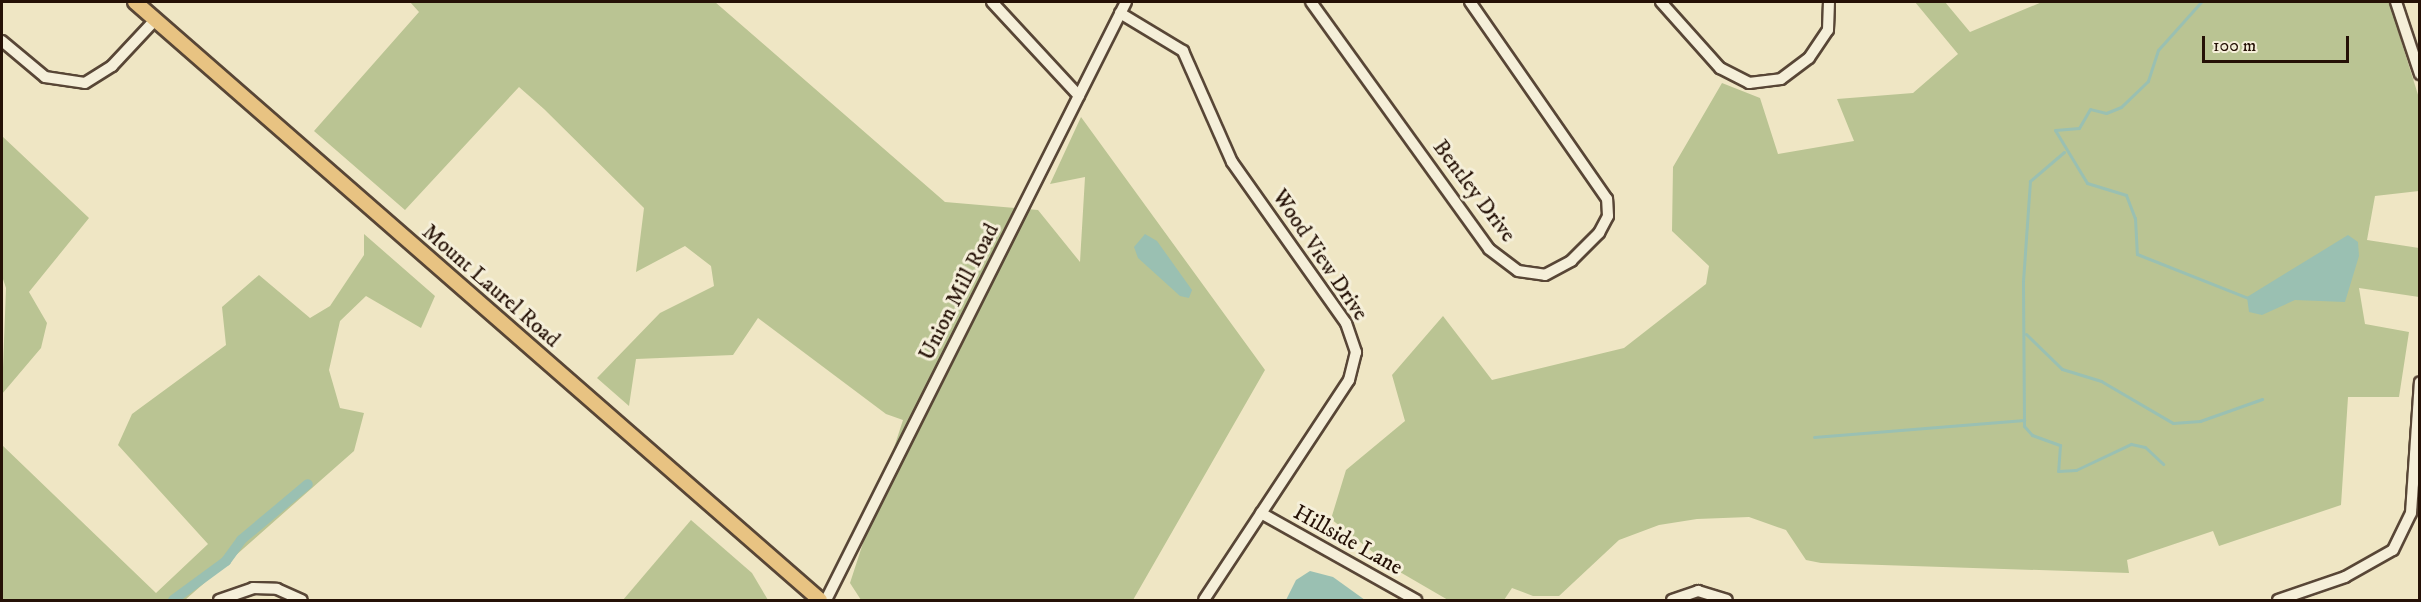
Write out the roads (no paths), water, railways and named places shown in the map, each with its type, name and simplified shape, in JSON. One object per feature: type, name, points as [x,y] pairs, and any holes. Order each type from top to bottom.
[{"type":"main road","name":"Mount Laurel Road","points":[[135,2],[820,600]]},
{"type":"street","points":[[992,2],[1079,96]]},
{"type":"street","name":"Union Mill Road","points":[[826,600],[1126,2]]},
{"type":"street","name":"Bentley Drive","points":[[1311,2],[1489,249],[1518,271],[1545,274],[1570,261],[1599,233],[1608,216],[1607,199],[1470,2]]},
{"type":"street","points":[[1661,2],[1720,68],[1749,83],[1781,78],[1809,58],[1827,30],[1829,2]]},
{"type":"street","points":[[2396,2],[2420,74]]},
{"type":"street","name":"Wood View Drive","points":[[1120,13],[1183,51],[1232,162],[1354,342],[1349,380],[1204,600]]},
{"type":"street","points":[[2,41],[45,77],[85,83],[112,66],[156,20]]},
{"type":"street","points":[[2278,600],[2345,577],[2393,550],[2411,513],[2420,382]]},
{"type":"street","name":"Hillside Lane","points":[[1261,513],[1416,600]]},
{"type":"street","points":[[219,600],[253,588],[277,589],[302,600]]},
{"type":"street","points":[[1672,600],[1698,591],[1727,600]]},
{"type":"waterway","points":[[2201,2],[2158,50],[2148,81],[2121,107],[2106,113],[2090,109],[2079,128],[2055,130],[2087,183],[2126,195],[2135,218],[2137,254],[2248,298]]},
{"type":"waterway","points":[[2064,152],[2030,181],[2023,282],[2024,426],[2032,435],[2060,445],[2058,471],[2076,470],[2131,444],[2145,447],[2163,464]]},
{"type":"waterway","points":[[2026,334],[2062,369],[2101,381],[2173,423],[2200,421],[2262,399]]},
{"type":"waterway","points":[[1814,437],[2024,420]]},
{"type":"waterway","points":[[173,600],[226,561],[241,540],[308,484]]}]
